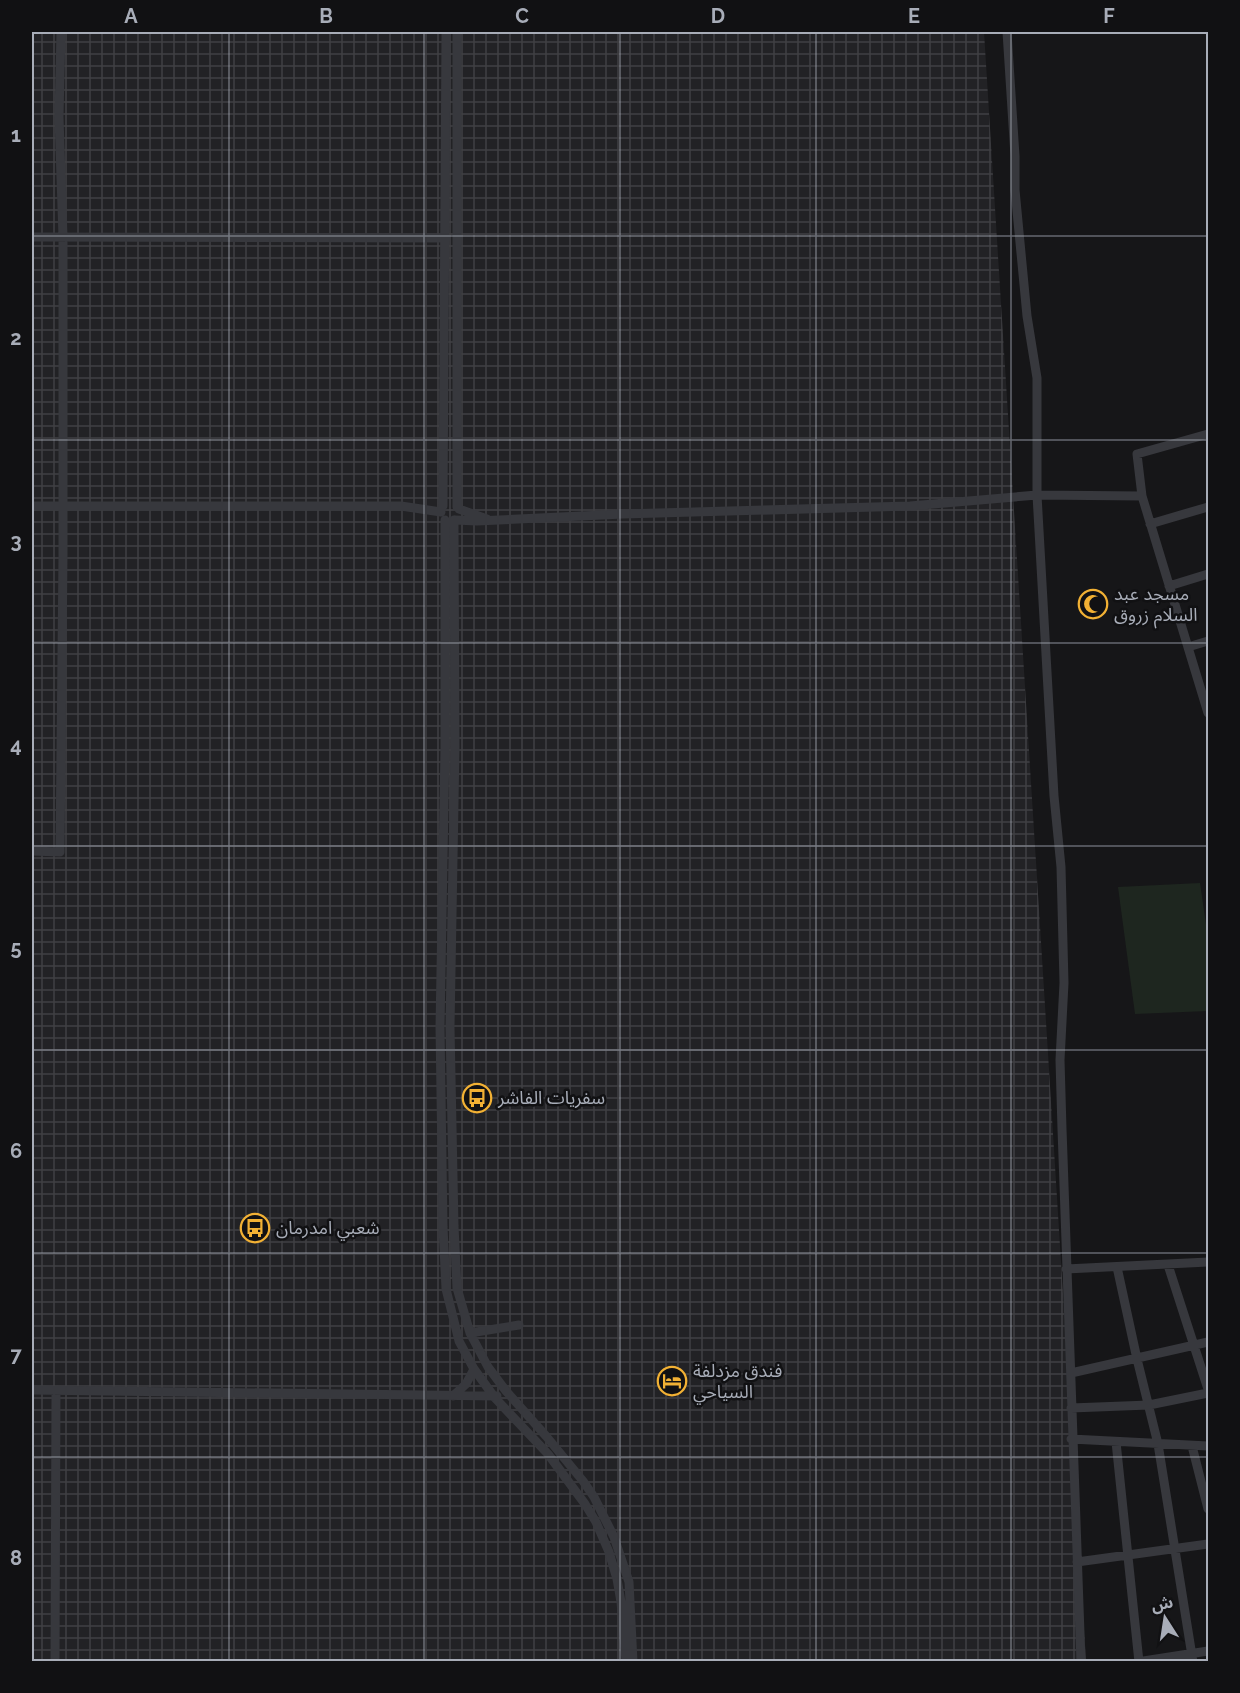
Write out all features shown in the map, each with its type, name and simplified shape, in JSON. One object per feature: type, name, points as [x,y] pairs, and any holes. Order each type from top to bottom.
[{"type":"street","points":[[32,851],[60,852],[63,237],[58,117],[61,32]]},
{"type":"street","points":[[446,32],[451,917],[446,1070],[446,1289],[459,1341],[474,1369],[495,1398],[548,1454],[591,1512],[613,1564],[633,1662]]},
{"type":"street","points":[[448,516],[459,513],[457,32]]},
{"type":"street","points":[[1007,32],[1016,199],[1027,316],[1036,378],[1037,495],[1054,796],[1061,867],[1064,983],[1060,1060],[1071,1373],[1071,1439],[1081,1662]]},
{"type":"street","points":[[32,237],[446,238]]},
{"type":"street","points":[[1209,434],[1137,454],[1142,496],[1209,713]]},
{"type":"street","points":[[32,506],[401,506],[470,522],[910,506],[1037,495],[1142,496]]},
{"type":"street","points":[[448,516],[452,503],[458,508],[490,520]]},
{"type":"street","points":[[1150,524],[1209,507]]},
{"type":"street","points":[[1169,586],[1209,574]]},
{"type":"street","points":[[1188,647],[1209,641]]},
{"type":"street","points":[[446,1070],[456,1276],[470,1333],[478,1351],[506,1391],[572,1466],[600,1509],[614,1537],[626,1572],[630,1596],[626,1662]]},
{"type":"street","points":[[1066,1269],[1209,1262]]},
{"type":"street","points":[[1071,1407],[1149,1405],[1209,1391],[1168,1265]]},
{"type":"street","points":[[1117,1267],[1158,1444],[1192,1657]]},
{"type":"street","points":[[470,1333],[519,1325]]},
{"type":"street","points":[[1071,1373],[1209,1342]]},
{"type":"street","points":[[453,1396],[466,1384],[474,1369]]},
{"type":"street","points":[[32,1390],[495,1398],[506,1391]]},
{"type":"street","points":[[55,1662],[56,1391]]},
{"type":"street","points":[[1071,1439],[1209,1446]]},
{"type":"street","points":[[1116,1442],[1138,1661],[1192,1657],[1209,1651]]},
{"type":"street","points":[[1192,1446],[1209,1509]]},
{"type":"street","points":[[1077,1562],[1209,1544]]},
{"type":"shaded area","points":[[32,32],[984,32],[1086,1661],[32,1662]]},
{"type":"shaded area","points":[[1200,883],[1208,938],[1208,1011],[1135,1014],[1118,887]]},
{"type":"place","name":"مسجد عبد السلام زروق","points":[[1093,604]]},
{"type":"place","name":"سفريات الفاشر","points":[[477,1098]]},
{"type":"place","name":"شعبي امدرمان","points":[[255,1228]]},
{"type":"place","name":"فندق مزدلفة السياحي","points":[[672,1381]]}]
